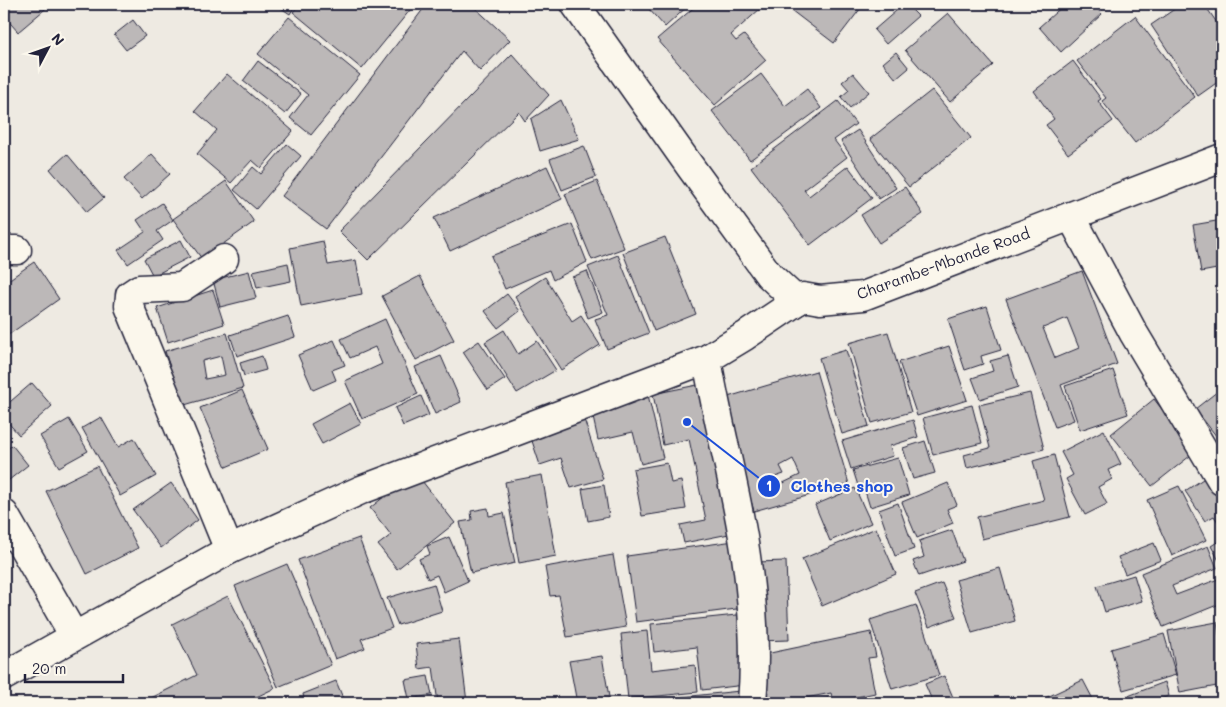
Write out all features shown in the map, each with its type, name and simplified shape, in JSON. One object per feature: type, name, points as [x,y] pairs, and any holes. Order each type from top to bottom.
[{"type":"street","points":[[4,676],[229,550],[361,490],[707,359],[797,301],[769,275],[575,4]]},
{"type":"street","name":"Charambe-Mbande Road","points":[[797,301],[803,297],[820,300],[864,296],[1222,158]]},
{"type":"street","points":[[1071,216],[1132,332],[1222,481]]},
{"type":"street","points":[[224,259],[182,287],[139,288],[130,295],[129,306],[229,550]]},
{"type":"street","points":[[707,359],[743,537],[753,621],[752,703]]},
{"type":"street","points":[[4,514],[74,636]]},
{"type":"building","points":[[4,4],[51,4],[18,32],[4,16]]},
{"type":"building","points":[[275,4],[296,4],[290,14]]},
{"type":"building","points":[[300,4],[415,4],[362,69],[293,12]]},
{"type":"building","points":[[427,4],[471,4],[510,40],[480,71],[462,51],[326,229],[282,196]]},
{"type":"building","points":[[651,4],[690,4],[665,27],[647,7]]},
{"type":"building","points":[[698,4],[758,4],[761,8],[731,35],[736,41],[744,35],[766,60],[715,105],[657,39]]},
{"type":"building","points":[[783,4],[864,4],[834,43]]},
{"type":"building","points":[[904,4],[918,16],[886,44],[874,30]]},
{"type":"building","points":[[1065,4],[1092,4],[1102,14],[1061,52],[1039,27]]},
{"type":"building","points":[[1182,4],[1204,4],[1222,30],[1222,79],[1198,96],[1151,25]]},
{"type":"building","points":[[948,13],[993,65],[950,102],[905,50]]},
{"type":"building","points":[[1135,16],[1195,97],[1135,143],[1102,101],[1106,98],[1077,61]]},
{"type":"building","points":[[289,17],[360,75],[311,135],[290,118],[308,95],[258,54]]},
{"type":"building","points":[[133,20],[145,36],[126,50],[114,35]]},
{"type":"building","points":[[896,52],[909,68],[896,79],[883,63]]},
{"type":"building","points":[[512,54],[549,95],[525,121],[519,112],[368,260],[339,231]]},
{"type":"building","points":[[258,61],[301,94],[285,114],[243,81]]},
{"type":"building","points":[[1073,61],[1101,99],[1098,101],[1113,121],[1068,154],[1046,125],[1054,119],[1034,91]]},
{"type":"building","points":[[853,73],[869,92],[850,108],[841,97],[849,90],[842,82]]},
{"type":"building","points":[[227,74],[293,131],[261,168],[252,160],[231,183],[197,154],[217,130],[195,111]]},
{"type":"building","points":[[761,74],[785,106],[807,89],[821,108],[750,160],[712,111]]},
{"type":"building","points":[[932,90],[971,138],[909,187],[870,139]]},
{"type":"building","points":[[561,100],[579,139],[540,151],[531,119]]},
{"type":"building","points":[[838,101],[856,124],[834,140],[847,157],[804,190],[809,196],[848,166],[872,198],[810,245],[751,167]]},
{"type":"building","points":[[858,130],[896,188],[879,199],[841,141]]},
{"type":"building","points":[[287,144],[301,156],[256,209],[234,190],[253,167],[261,174]]},
{"type":"building","points":[[584,146],[596,177],[562,190],[550,159]]},
{"type":"building","points":[[67,154],[104,198],[87,212],[50,169]]},
{"type":"building","points":[[152,154],[170,174],[142,199],[124,179]]},
{"type":"building","points":[[547,166],[562,199],[450,251],[434,218]]},
{"type":"building","points":[[226,181],[254,222],[202,259],[173,219]]},
{"type":"building","points":[[597,181],[624,248],[592,260],[565,194]]},
{"type":"building","points":[[905,187],[923,214],[879,243],[861,215]]},
{"type":"building","points":[[162,203],[173,220],[157,231],[163,240],[128,264],[118,250],[145,232],[137,220]]},
{"type":"building","points":[[1222,220],[1222,268],[1201,272],[1193,225]]},
{"type":"building","points":[[572,224],[587,262],[553,280],[549,270],[505,289],[491,256]]},
{"type":"building","points":[[665,237],[696,314],[654,331],[623,253]]},
{"type":"building","points":[[181,240],[190,257],[153,276],[144,259]]},
{"type":"building","points":[[323,241],[328,265],[356,260],[362,294],[301,306],[290,248]]},
{"type":"building","points":[[618,255],[649,333],[607,349],[595,319],[608,315],[588,267]]},
{"type":"building","points":[[34,262],[59,299],[4,338],[4,283]]},
{"type":"building","points":[[288,263],[291,281],[257,288],[253,271]]},
{"type":"building","points":[[249,271],[256,298],[220,307],[213,280]]},
{"type":"building","points":[[587,271],[603,312],[588,318],[572,277]]},
{"type":"building","points":[[1082,271],[1117,364],[1061,385],[1074,420],[1055,427],[1006,299]],"holes":[[[1067,318],[1079,348],[1055,358],[1043,328]]]},
{"type":"building","points":[[420,276],[454,340],[416,360],[382,296]]},
{"type":"building","points":[[545,277],[572,321],[581,315],[600,345],[561,370],[515,296]]},
{"type":"building","points":[[213,290],[224,324],[168,342],[157,308]]},
{"type":"building","points":[[507,294],[520,311],[498,328],[485,311]]},
{"type":"building","points":[[987,306],[1001,350],[981,356],[983,364],[965,370],[948,319]]},
{"type":"building","points":[[288,316],[295,337],[237,356],[230,335]]},
{"type":"building","points":[[385,319],[418,394],[362,419],[345,381],[382,364],[375,347],[350,358],[341,339]]},
{"type":"building","points":[[504,330],[518,354],[537,341],[556,370],[517,393],[485,342]]},
{"type":"building","points":[[888,332],[911,412],[872,423],[849,343]]},
{"type":"building","points":[[227,333],[243,388],[181,406],[165,351]],"holes":[[[221,356],[225,375],[205,379],[202,361]]]},
{"type":"building","points":[[334,340],[345,365],[332,370],[336,380],[313,390],[298,355]]},
{"type":"building","points":[[479,341],[505,379],[488,390],[463,352]]},
{"type":"building","points":[[949,346],[967,400],[917,416],[899,362]]},
{"type":"building","points":[[846,350],[869,426],[842,434],[819,358]]},
{"type":"building","points":[[262,356],[266,370],[244,376],[240,363]]},
{"type":"building","points":[[441,356],[461,402],[435,414],[415,367]]},
{"type":"building","points":[[1008,356],[1018,387],[980,399],[972,378],[993,371],[990,361]]},
{"type":"building","points":[[1113,370],[1128,414],[1080,430],[1065,386]]},
{"type":"building","points":[[816,371],[849,484],[754,511],[721,399]],"holes":[[[793,459],[800,475],[779,485],[775,477],[784,474],[780,466]]]},
{"type":"building","points":[[32,383],[52,406],[19,435],[4,418],[4,407]]},
{"type":"building","points":[[702,384],[734,533],[684,543],[680,525],[706,520],[689,439],[663,445],[653,394]]},
{"type":"building","points":[[242,390],[268,449],[226,467],[200,408]]},
{"type":"building","points":[[1218,391],[1222,397],[1222,433],[1217,437],[1195,409]]},
{"type":"building","points":[[1030,393],[1044,449],[967,468],[964,455],[990,448],[979,405]]},
{"type":"building","points":[[648,395],[663,458],[641,464],[633,432],[598,440],[591,408]]},
{"type":"building","points":[[421,396],[429,415],[403,426],[395,408]]},
{"type":"building","points":[[1154,399],[1195,452],[1152,486],[1111,434]]},
{"type":"building","points":[[350,403],[361,424],[322,444],[311,424]]},
{"type":"building","points":[[972,405],[982,443],[933,455],[923,418]]},
{"type":"building","points":[[101,417],[118,447],[134,438],[156,476],[120,496],[82,428]]},
{"type":"building","points":[[69,419],[88,451],[59,467],[40,436]]},
{"type":"building","points":[[584,419],[603,479],[571,488],[561,458],[540,465],[530,435]]},
{"type":"building","points":[[913,420],[918,437],[890,446],[893,456],[851,469],[842,441]]},
{"type":"building","points":[[1104,430],[1121,464],[1108,470],[1112,479],[1098,487],[1107,504],[1085,515],[1066,479],[1073,475],[1061,452]]},
{"type":"building","points":[[925,441],[935,473],[913,479],[903,448]]},
{"type":"building","points":[[12,445],[28,465],[4,484],[4,452]]},
{"type":"building","points":[[1054,455],[1070,517],[982,539],[977,517],[1044,500],[1033,461]]},
{"type":"building","points":[[898,458],[909,495],[870,507],[865,491],[860,492],[853,470]]},
{"type":"building","points":[[667,463],[671,483],[681,481],[686,509],[642,516],[633,469]]},
{"type":"building","points":[[97,466],[138,548],[87,574],[46,491]]},
{"type":"building","points":[[415,472],[455,523],[397,569],[378,545],[391,535],[370,508]]},
{"type":"building","points":[[542,475],[556,556],[519,563],[505,482]]},
{"type":"building","points":[[1209,475],[1222,494],[1222,528],[1214,516],[1205,521],[1185,491]]},
{"type":"building","points":[[171,483],[198,520],[161,548],[133,510]]},
{"type":"building","points":[[948,483],[957,505],[947,509],[953,523],[917,538],[902,502]]},
{"type":"building","points":[[604,485],[609,517],[588,521],[582,489]]},
{"type":"building","points":[[1179,486],[1206,540],[1172,556],[1147,500]]},
{"type":"building","points":[[855,488],[871,523],[830,541],[815,505]]},
{"type":"building","points":[[898,503],[914,549],[895,556],[879,510]]},
{"type":"building","points":[[488,508],[489,516],[504,513],[515,563],[471,573],[460,522],[472,520],[471,511]]},
{"type":"building","points":[[876,528],[896,574],[822,606],[802,559]]},
{"type":"building","points":[[952,530],[963,561],[919,576],[913,561],[924,557],[919,541]]},
{"type":"building","points":[[449,537],[468,581],[444,592],[437,575],[428,579],[419,559],[430,554],[427,546]]},
{"type":"building","points":[[359,538],[392,628],[361,639],[365,648],[335,659],[298,560]]},
{"type":"building","points":[[1222,539],[1222,566],[1211,546]]},
{"type":"building","points":[[734,541],[744,608],[636,622],[627,556]]},
{"type":"building","points":[[1154,543],[1161,560],[1125,574],[1118,557]]},
{"type":"building","points":[[1208,546],[1217,568],[1172,586],[1176,595],[1221,578],[1222,603],[1163,627],[1141,573]]},
{"type":"building","points":[[613,555],[626,627],[567,637],[559,595],[550,596],[545,567]]},
{"type":"building","points":[[786,561],[789,640],[758,641],[756,562]]},
{"type":"building","points":[[287,564],[331,665],[278,687],[235,586]]},
{"type":"building","points":[[1000,568],[1015,621],[972,633],[956,580]]},
{"type":"building","points":[[1134,575],[1142,601],[1105,612],[1097,586]]},
{"type":"building","points":[[942,583],[956,617],[929,627],[915,593]]},
{"type":"building","points":[[434,584],[442,611],[398,625],[387,598]]},
{"type":"building","points":[[228,596],[275,688],[244,703],[141,703],[197,675],[172,624]]},
{"type":"building","points":[[916,605],[939,675],[892,689],[870,620]]},
{"type":"building","points":[[746,614],[745,685],[702,690],[697,647],[654,652],[651,624]]},
{"type":"building","points":[[1217,622],[1222,651],[1222,685],[1180,693],[1168,631]]},
{"type":"building","points":[[647,631],[651,670],[695,665],[698,692],[628,699],[621,634]]},
{"type":"building","points":[[871,632],[876,657],[868,658],[875,693],[833,702],[831,693],[781,703],[766,703],[756,656]]},
{"type":"building","points":[[1164,634],[1176,675],[1123,690],[1111,649]]},
{"type":"building","points":[[459,639],[467,702],[438,703],[433,667],[419,669],[416,644]]},
{"type":"building","points":[[602,656],[610,703],[577,703],[569,661]]},
{"type":"building","points":[[428,676],[432,695],[409,699],[405,680]]},
{"type":"building","points":[[944,676],[955,702],[933,703],[925,684]]},
{"type":"building","points":[[1083,680],[1095,703],[1043,703],[1041,700]]},
{"type":"building","points":[[336,681],[345,703],[292,703],[304,699],[303,694]]},
{"type":"building","points":[[1165,682],[1169,696],[1148,703],[1116,703],[1115,701]]},
{"type":"building","points":[[740,691],[742,703],[683,703],[682,697]]},
{"type":"building","points":[[828,698],[829,703],[804,703]]},
{"type":"building","points":[[1185,699],[1186,703],[1164,703]]},
{"type":"place","name":"Clothes shop","points":[[687,422]]}]
